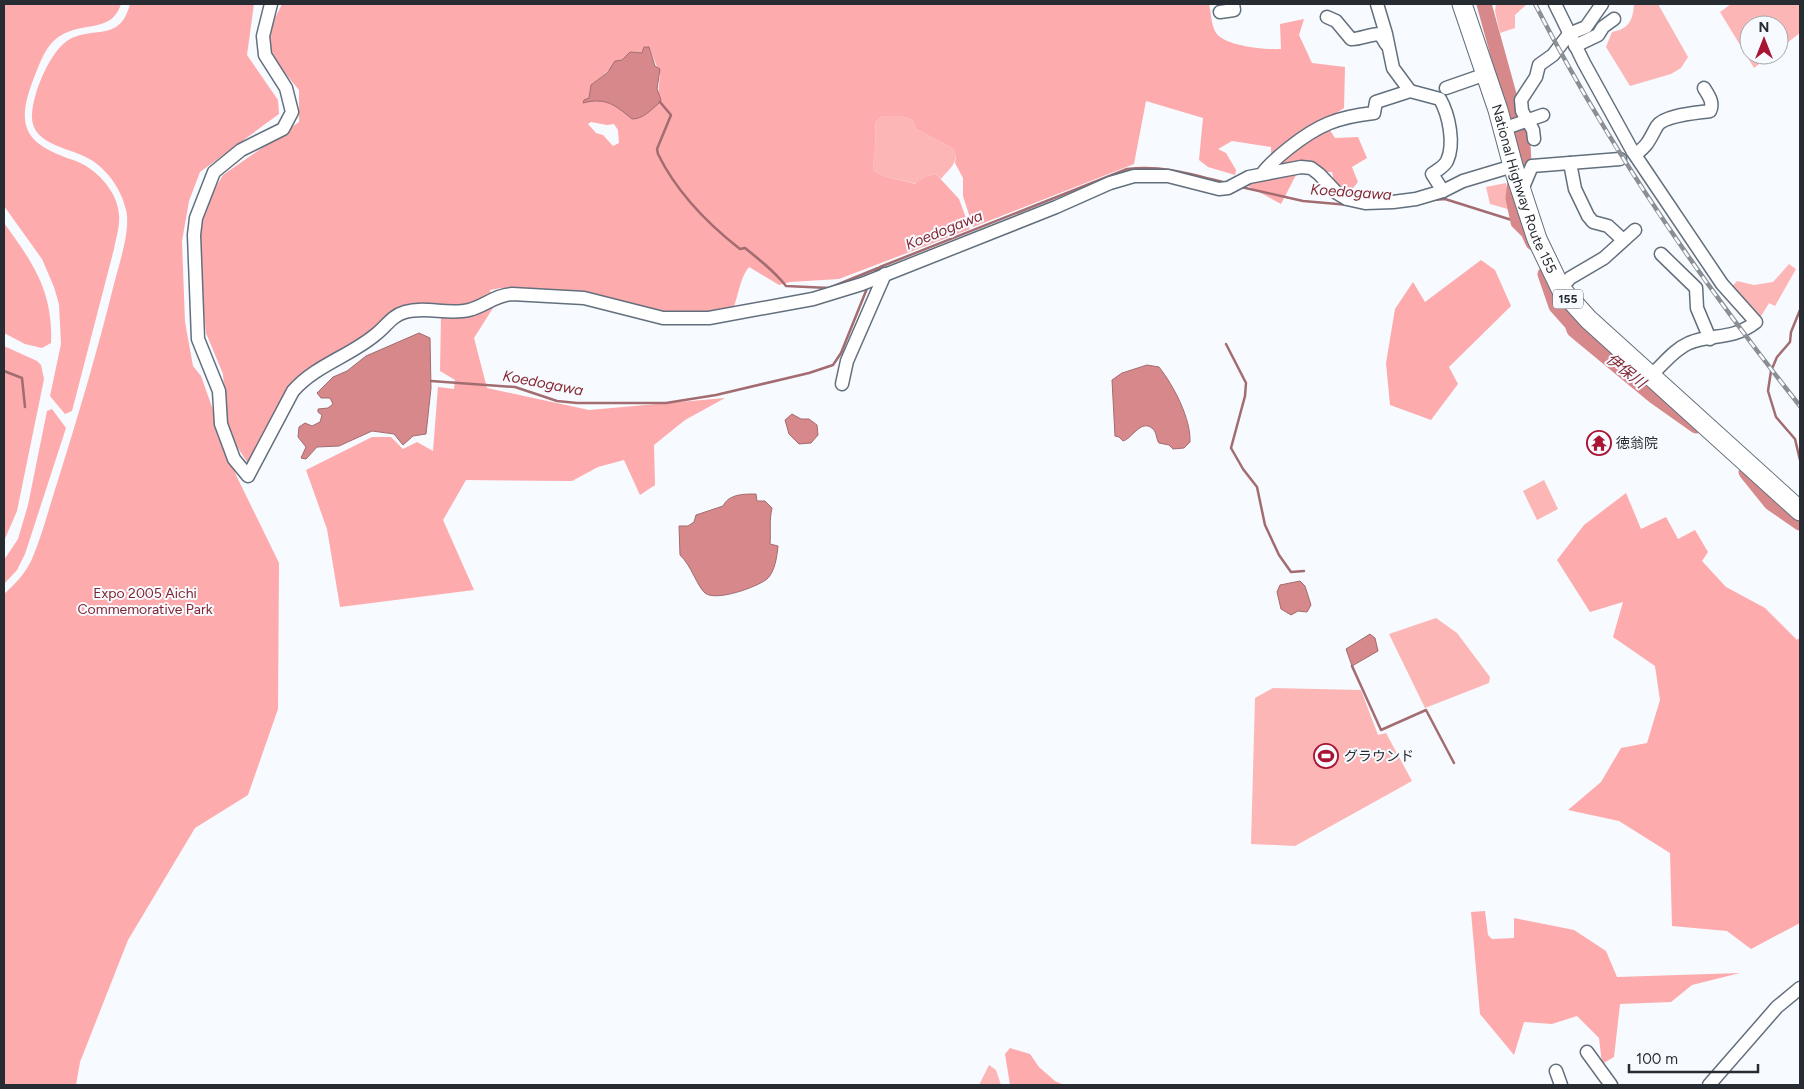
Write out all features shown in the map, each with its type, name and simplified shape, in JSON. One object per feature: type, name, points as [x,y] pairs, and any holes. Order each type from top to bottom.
[{"type":"highway","name":"National Highway Route 155","points":[[1462,4],[1486,74],[1515,124],[1513,166],[1537,239],[1561,289],[1588,320],[1800,511]]},
{"type":"street","points":[[271,4],[263,36],[266,55],[286,88],[292,112],[283,129],[241,150],[214,172],[196,218],[194,235],[198,339],[219,392],[220,424],[234,459],[248,476],[294,391],[300,384],[324,365],[369,340],[393,316],[406,312],[419,310],[451,313],[472,309],[501,294],[512,294],[584,298],[662,318],[694,319],[813,299],[862,284],[1056,207],[1110,183],[1134,176],[1168,176],[1219,189],[1228,188],[1240,181],[1262,174],[1301,167],[1311,168],[1337,193],[1347,199],[1365,203],[1416,199],[1443,191],[1464,181],[1513,166]]},
{"type":"street","points":[[1220,12],[1234,10],[1233,4]]},
{"type":"street","points":[[1376,4],[1386,34],[1393,68],[1410,91]]},
{"type":"street","points":[[1555,4],[1572,40],[1636,154],[1722,284],[1756,322],[1738,334],[1696,341],[1680,348],[1650,376]]},
{"type":"street","points":[[1515,124],[1520,104],[1536,77],[1536,70],[1539,65],[1586,27],[1602,4]]},
{"type":"street","points":[[1327,17],[1336,20],[1350,38],[1356,40],[1368,34],[1380,34],[1388,46]]},
{"type":"street","points":[[1572,40],[1598,35],[1614,19]]},
{"type":"street","points":[[1446,88],[1486,74]]},
{"type":"street","points":[[1636,154],[1649,144],[1658,125],[1665,120],[1710,111],[1712,107],[1710,98],[1704,88]]},
{"type":"street","points":[[1262,174],[1272,162],[1303,135],[1339,118],[1374,114],[1376,102],[1410,91],[1440,99],[1444,106],[1450,137],[1449,154],[1445,164],[1432,174],[1443,191]]},
{"type":"street","points":[[1515,124],[1543,115]]},
{"type":"street","points":[[1515,124],[1533,130],[1534,139]]},
{"type":"street","points":[[1521,192],[1532,166],[1620,159]]},
{"type":"street","points":[[1570,163],[1575,189],[1588,216],[1593,222],[1608,226],[1622,240]]},
{"type":"street","points":[[1561,289],[1570,278],[1604,258],[1635,230]]},
{"type":"street","points":[[1661,254],[1696,288],[1697,308],[1710,339]]},
{"type":"street","points":[[842,384],[847,361],[881,276]]},
{"type":"street","points":[[1708,1085],[1777,1007],[1800,988]]},
{"type":"street","points":[[1588,1052],[1611,1085]]},
{"type":"street","points":[[1556,1071],[1561,1085]]},
{"type":"shaded area","points":[[1496,4],[1527,4],[1515,15],[1515,28],[1500,33],[1495,11]]},
{"type":"shaded area","points":[[1634,4],[1658,4],[1688,57],[1681,68],[1671,74],[1630,86],[1606,47],[1612,32],[1622,29],[1629,23],[1633,15]]},
{"type":"shaded area","points":[[1731,4],[1800,4],[1800,33],[1789,41],[1789,15],[1739,15],[1739,43],[1720,12]]},
{"type":"shaded area","points":[[644,47],[649,47],[655,66],[660,69],[657,89],[661,100],[659,103],[643,116],[632,119],[604,102],[591,101],[583,103],[584,100],[589,98],[591,85],[608,72],[615,61],[622,60],[630,52],[642,53]]},
{"type":"shaded area","points":[[882,116],[901,116],[912,120],[916,129],[954,149],[955,162],[941,179],[936,174],[926,176],[916,184],[889,178],[873,170],[876,141],[875,123]]},
{"type":"shaded area","points":[[1506,183],[1511,210],[1490,204],[1486,187]]},
{"type":"shaded area","points":[[1789,264],[1796,269],[1775,306],[1769,303],[1760,318],[1728,291],[1737,281],[1754,285],[1773,282]]},
{"type":"shaded area","points":[[419,333],[430,338],[431,388],[426,434],[413,436],[403,445],[394,434],[372,431],[339,446],[317,447],[306,459],[301,458],[306,447],[298,437],[299,427],[305,423],[312,426],[320,422],[322,415],[318,412],[318,409],[328,408],[333,404],[330,398],[321,398],[317,393],[333,377],[347,371],[366,356]]},
{"type":"shaded area","points":[[1147,365],[1159,367],[1185,413],[1190,433],[1190,442],[1184,448],[1173,449],[1169,445],[1159,443],[1153,429],[1149,426],[1141,427],[1123,441],[1115,436],[1112,380],[1122,373]]},
{"type":"shaded area","points":[[792,414],[801,419],[809,419],[817,425],[818,435],[811,443],[799,444],[789,434],[785,420]]},
{"type":"shaded area","points":[[1544,480],[1558,509],[1537,520],[1523,491]]},
{"type":"shaded area","points":[[756,494],[757,501],[765,501],[772,508],[770,544],[778,546],[775,564],[770,576],[762,582],[727,595],[718,596],[705,593],[680,555],[679,526],[688,526],[694,522],[696,515],[723,506],[733,497]]},
{"type":"shaded area","points":[[1300,581],[1305,586],[1311,605],[1307,612],[1298,611],[1291,615],[1281,609],[1277,592],[1280,585]]},
{"type":"shaded area","points":[[1436,618],[1457,633],[1490,677],[1489,683],[1425,708],[1389,634]]},
{"type":"shaded area","points":[[1370,634],[1375,638],[1378,651],[1352,666],[1346,649]]},
{"type":"shaded area","name":"グラウンド","points":[[1273,688],[1361,690],[1378,735],[1386,733],[1412,781],[1295,846],[1251,844],[1255,698]]},
{"type":"shaded area","points":[[989,1065],[996,1070],[1001,1085],[979,1085]]},
{"type":"green space","points":[[4,4],[121,4],[116,14],[109,21],[70,31],[60,36],[50,45],[42,58],[32,83],[25,112],[29,133],[36,141],[45,148],[81,163],[97,174],[110,189],[118,206],[118,228],[114,249],[72,411],[65,414],[50,396],[61,344],[59,304],[42,259],[4,206]]},
{"type":"green space","name":"Expo 2005 Aichi Commemorative Park","points":[[130,4],[254,4],[247,55],[278,100],[279,114],[200,172],[189,201],[182,241],[185,322],[193,366],[201,376],[236,475],[279,563],[278,709],[248,795],[195,828],[128,940],[80,1062],[76,1085],[4,1085],[4,594],[26,569],[40,539],[95,357],[127,227],[124,203],[118,189],[109,176],[99,165],[85,156],[45,140],[33,125],[33,105],[44,72],[63,44],[80,35],[106,31],[120,24],[126,16]]},
{"type":"green space","points":[[282,4],[1209,4],[1214,28],[1219,36],[1235,44],[1255,48],[1281,49],[1280,24],[1304,19],[1299,35],[1312,63],[1345,67],[1344,108],[1324,121],[1335,138],[1358,137],[1367,158],[1352,167],[1358,182],[1349,193],[1334,182],[1332,172],[1297,173],[1281,204],[1248,186],[1250,181],[1272,177],[1271,147],[1232,141],[1218,149],[1226,153],[1236,170],[1235,175],[1208,167],[1199,160],[1203,118],[1146,101],[1134,164],[973,227],[963,196],[963,178],[955,163],[954,149],[916,129],[912,120],[901,116],[882,116],[875,123],[876,141],[873,170],[889,178],[915,184],[926,176],[936,174],[959,199],[970,229],[839,279],[790,282],[779,285],[749,267],[743,277],[732,311],[683,316],[512,292],[501,288],[490,290],[493,308],[474,338],[487,388],[589,410],[725,398],[685,420],[654,445],[655,485],[640,495],[624,460],[598,467],[572,481],[466,480],[443,520],[474,590],[340,607],[327,529],[306,470],[372,437],[391,437],[403,449],[417,442],[433,451],[438,387],[454,389],[455,380],[440,371],[441,315],[417,307],[295,380],[249,465],[236,445],[227,422],[223,374],[206,333],[199,266],[201,212],[223,175],[299,122],[299,90],[269,54],[270,28]],"holes":[[[644,47],[649,47],[660,74],[658,95],[628,116],[618,107],[608,102],[584,100],[589,98],[591,85],[632,52],[642,53]],[[591,122],[607,125],[614,124],[618,130],[619,143],[613,146],[603,135],[596,133],[588,124]]]},
{"type":"green space","points":[[4,223],[24,251],[45,293],[49,308],[51,343],[42,348],[25,344],[4,333]]},
{"type":"green space","points":[[1481,260],[1495,270],[1511,306],[1449,367],[1458,384],[1431,420],[1390,405],[1386,363],[1395,309],[1413,282],[1425,302]]},
{"type":"green space","points":[[4,346],[37,361],[41,365],[44,379],[17,511],[4,541]]},
{"type":"green space","points":[[52,409],[66,428],[25,554],[17,570],[4,584],[4,560],[18,539],[28,505],[47,411]]},
{"type":"green space","points":[[1626,493],[1641,529],[1666,517],[1678,539],[1695,530],[1708,552],[1702,561],[1726,587],[1765,608],[1797,640],[1800,637],[1800,923],[1751,949],[1727,931],[1672,926],[1670,853],[1619,821],[1568,810],[1601,782],[1621,748],[1647,743],[1660,700],[1655,666],[1613,637],[1623,602],[1590,612],[1557,560],[1584,525]]},
{"type":"green space","points":[[1485,911],[1488,935],[1492,939],[1514,938],[1514,918],[1574,930],[1606,951],[1617,977],[1740,973],[1692,985],[1671,1002],[1620,1004],[1614,1057],[1602,1064],[1599,1038],[1577,1016],[1552,1024],[1524,1022],[1514,1055],[1480,1014],[1471,912]]},
{"type":"green space","points":[[1010,1048],[1030,1054],[1039,1067],[1055,1081],[1064,1085],[1010,1085],[1005,1054]]},
{"type":"waterway","name":"伊保川","points":[[1484,4],[1523,145],[1524,163]]},
{"type":"waterway","points":[[660,102],[671,115],[657,149],[665,168],[683,194],[716,229],[740,249],[745,248],[786,286],[829,288],[878,268]]},
{"type":"waterway","name":"Koedogawa","points":[[873,274],[880,267],[1127,169],[1165,169],[1226,183]]},
{"type":"waterway","name":"伊保川","points":[[1515,181],[1513,198],[1518,222],[1528,232],[1533,243]]},
{"type":"waterway","name":"Koedogawa","points":[[1241,187],[1303,201],[1349,205]]},
{"type":"waterway","name":"Koedogawa","points":[[1433,200],[1445,199],[1518,222]]},
{"type":"waterway","name":"伊保川","points":[[1545,274],[1556,306],[1572,324],[1574,330],[1655,397],[1696,426]]},
{"type":"waterway","name":"Koedogawa","points":[[431,381],[515,387],[557,401],[577,403],[666,403],[716,395],[809,373],[833,365],[841,353],[868,286]]},
{"type":"waterway","points":[[1800,310],[1791,332],[1790,342],[1777,357],[1771,371],[1768,391],[1776,417],[1795,439],[1800,460]]},
{"type":"waterway","points":[[1226,344],[1246,383],[1245,396],[1231,448],[1243,469],[1257,487],[1265,525],[1279,555],[1291,572],[1304,571]]},
{"type":"waterway","points":[[4,371],[22,378],[25,407]]},
{"type":"waterway","name":"伊保川","points":[[1746,472],[1771,503],[1800,523]]},
{"type":"waterway","points":[[1352,666],[1381,730],[1426,710],[1454,763]]},
{"type":"railway","points":[[1535,4],[1594,110],[1658,212],[1727,310],[1800,406]]},
{"type":"place","name":"徳翁院","points":[[1599,443]]},
{"type":"place","name":"グラウンド","points":[[1326,756]]}]
